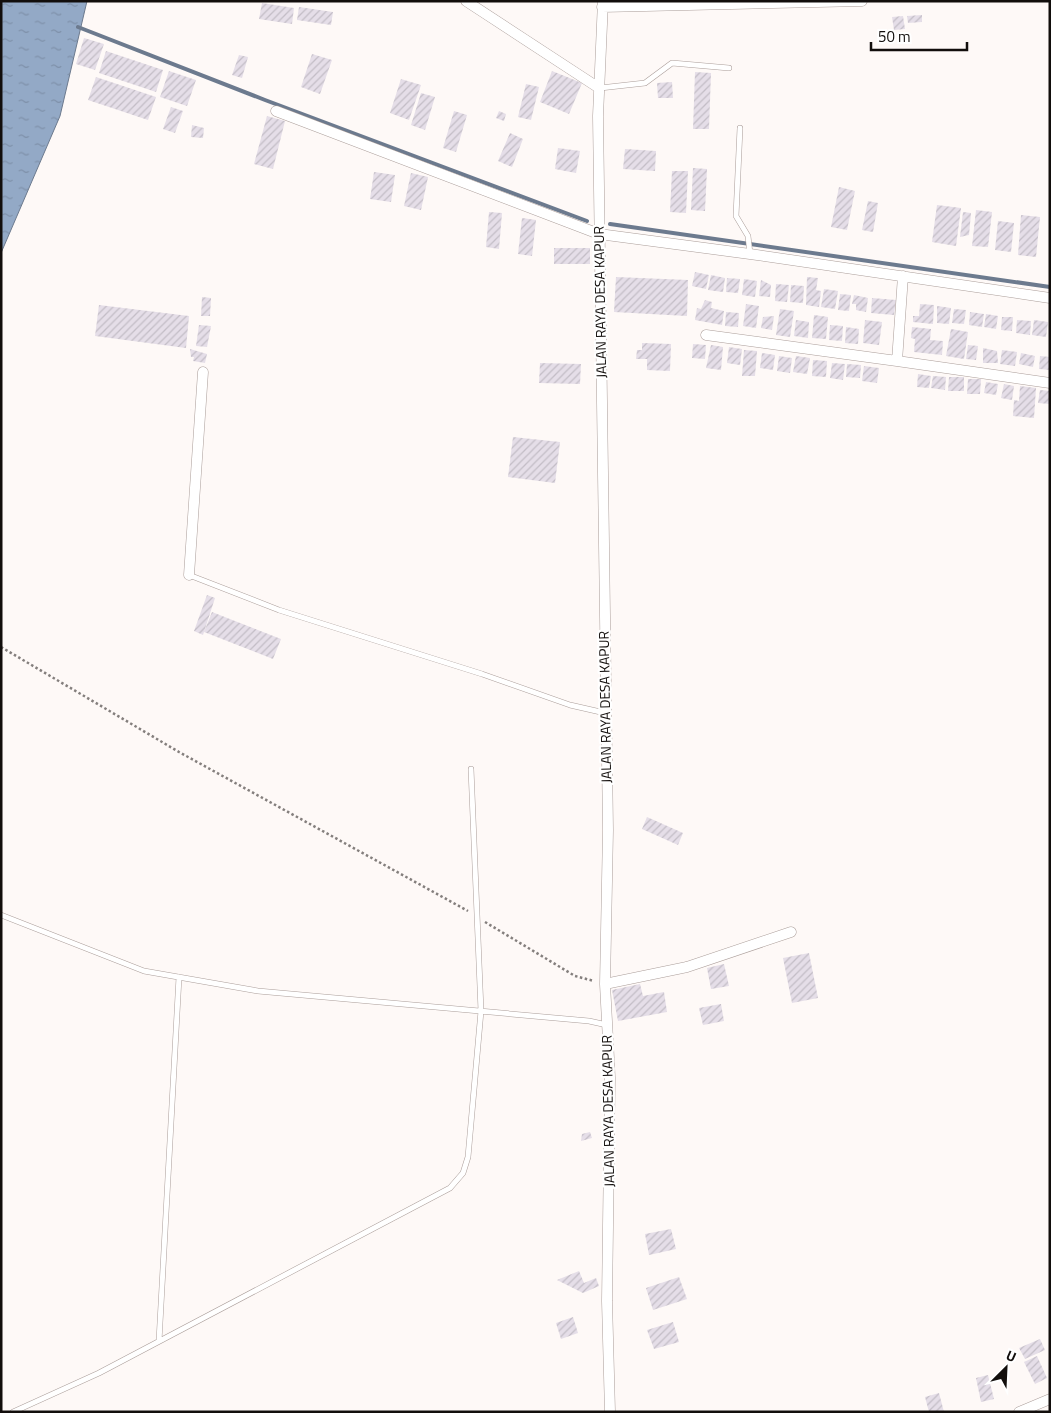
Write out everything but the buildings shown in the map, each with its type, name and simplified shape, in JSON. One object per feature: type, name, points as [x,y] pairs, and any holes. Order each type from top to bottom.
[{"type":"street","points":[[466,1],[599,88]]},
{"type":"street","points":[[603,4],[862,1]]},
{"type":"street","name":"JALAN RAYA DESA KAPUR","points":[[603,4],[599,88],[599,234],[608,830],[605,984],[610,1078],[607,1301],[610,1412]]},
{"type":"street","points":[[276,111],[599,234],[750,253],[1050,298]]},
{"type":"street","points":[[897,361],[903,276]]},
{"type":"street","points":[[706,336],[1050,383]]},
{"type":"street","points":[[189,575],[203,372]]},
{"type":"street","points":[[605,984],[687,967],[791,932]]},
{"type":"street","points":[[1019,1412],[1050,1399]]},
{"type":"lane","points":[[599,88],[645,83],[672,63],[729,68]]},
{"type":"lane","points":[[740,128],[736,216],[749,240],[750,253]]},
{"type":"lane","points":[[189,575],[279,610],[482,674],[570,705],[605,712]]},
{"type":"lane","points":[[13,1412],[99,1373],[450,1188],[463,1173],[468,1157],[481,1011],[471,769]]},
{"type":"lane","points":[[1,915],[144,971],[258,991],[589,1021],[607,1025]]},
{"type":"lane","points":[[159,1341],[179,977]]},
{"type":"path","points":[[1,647],[179,752],[477,917],[575,976],[605,984]]},
{"type":"water","points":[[1,1],[87,1],[60,116],[1,253]]},
{"type":"waterway","points":[[78,27],[265,100],[587,221]]},
{"type":"waterway","points":[[610,224],[1050,287]]}]
